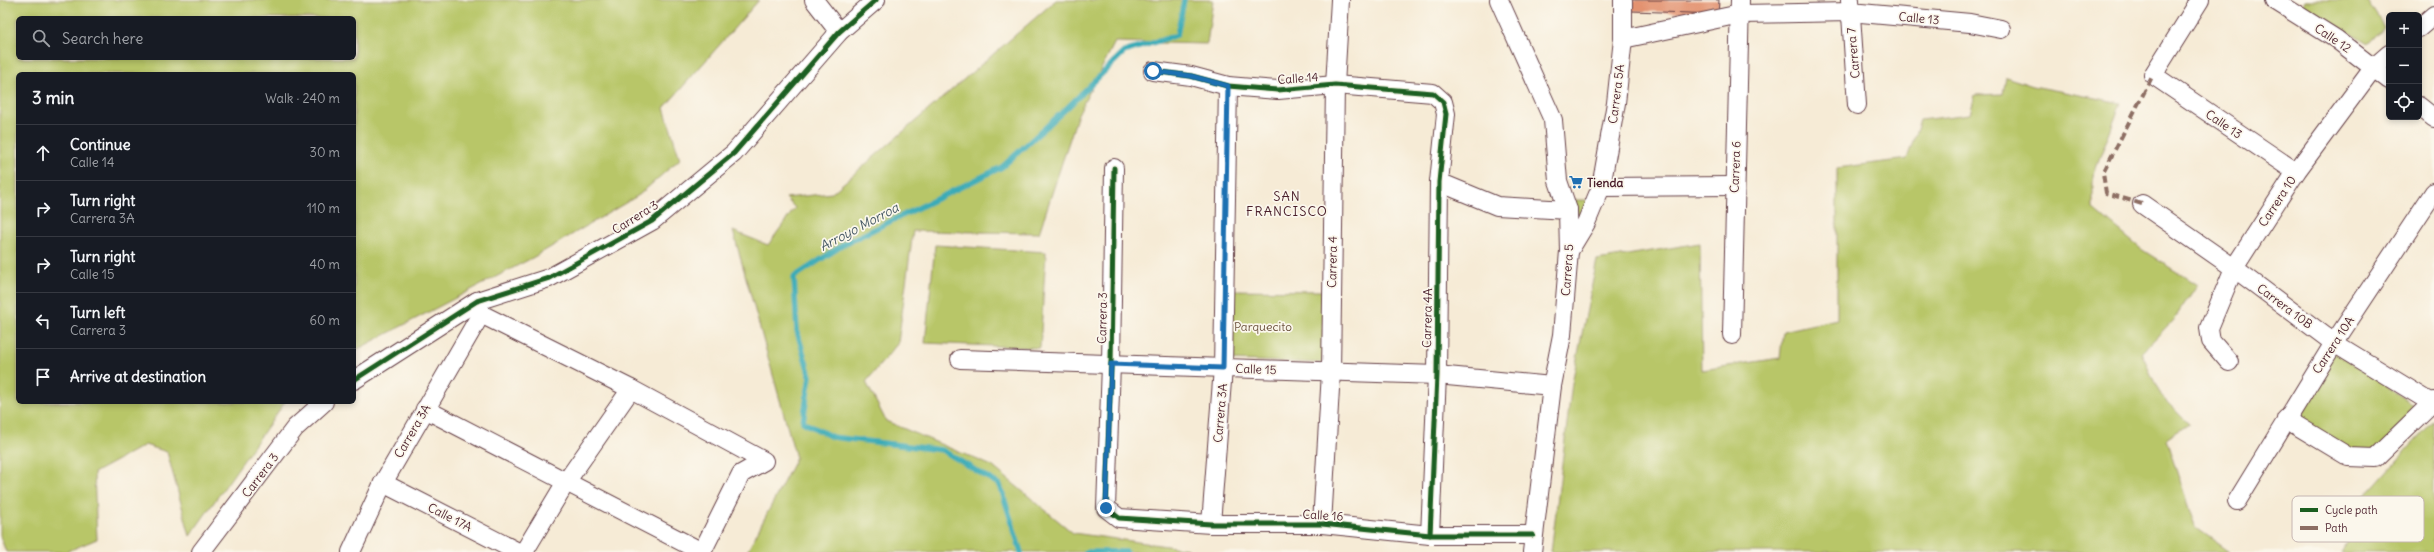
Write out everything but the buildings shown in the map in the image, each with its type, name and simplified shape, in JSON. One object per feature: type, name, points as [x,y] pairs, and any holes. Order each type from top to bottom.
[{"type":"street","points":[[814,0],[839,32]]},
{"type":"street","name":"Carrera 3","points":[[356,379],[479,308],[549,278],[652,221],[734,153],[839,32],[876,0]]},
{"type":"street","name":"Carrera 4","points":[[1322,524],[1331,372],[1335,85],[1340,0]]},
{"type":"street","name":"Carrera 5","points":[[1499,0],[1553,120],[1558,181],[1568,210],[1569,251],[1562,335],[1552,386],[1533,543]]},
{"type":"street","name":"Carrera 5A","points":[[1569,251],[1586,223],[1601,187],[1616,103],[1623,39],[1623,0]]},
{"type":"street","name":"Calle 13","points":[[2200,0],[2153,75],[2296,172]]},
{"type":"street","name":"Calle 12","points":[[2274,0],[2336,39],[2386,77]]},
{"type":"street","name":"Calle 13","points":[[1623,39],[1740,7],[1850,6],[1970,23],[2001,29]]},
{"type":"street","name":"Carrera 7","points":[[1850,6],[1858,105]]},
{"type":"street","name":"Carrera 6","points":[[1732,335],[1734,186],[1740,7]]},
{"type":"street","points":[[2422,25],[2434,15]]},
{"type":"street","name":"Carrera 10","points":[[2229,362],[2212,341],[2209,328],[2234,268],[2296,172],[2374,67],[2386,57]]},
{"type":"street","name":"Calle 14","points":[[1153,71],[1191,76],[1228,86],[1278,90],[1335,85],[1433,93],[1443,102]]},
{"type":"street","name":"Carrera 3A","points":[[1211,524],[1223,368],[1228,86]]},
{"type":"street","name":"Carrera 4A","points":[[1430,535],[1437,375],[1439,182],[1446,114],[1443,102]]},
{"type":"street","points":[[2422,108],[2434,118]]},
{"type":"street","name":"Carrera 3","points":[[1112,514],[1106,508],[1111,364],[1114,168]]},
{"type":"street","points":[[1439,182],[1497,206],[1568,210]]},
{"type":"street","points":[[1601,187],[1734,186]]},
{"type":"street","name":"Carrera 10A","points":[[2237,501],[2334,343],[2434,192]]},
{"type":"street","name":"Carrera 10B","points":[[2142,204],[2234,268],[2334,343],[2433,402],[2375,458],[2363,459],[2349,457],[2286,419]]},
{"type":"street","points":[[425,409],[702,552],[741,474],[764,461],[479,308]]},
{"type":"street","name":"Carrera 3A","points":[[351,552],[383,483],[425,409],[479,308]]},
{"type":"street","name":"Calle 15","points":[[960,359],[1437,375],[1552,386]]},
{"type":"street","points":[[524,552],[566,482],[632,389]]},
{"type":"street","name":"Carrera 3","points":[[201,552],[295,428],[322,404]]},
{"type":"street","name":"Calle 17A","points":[[383,483],[518,552]]},
{"type":"street","name":"Calle 16","points":[[1112,514],[1119,518],[1211,524],[1322,524],[1430,535],[1533,543]]},
{"type":"green space","points":[[0,0],[759,0],[664,108],[680,159],[639,195],[534,257],[356,350],[356,72],[16,72],[16,404],[284,404],[190,536],[167,452],[145,445],[94,473],[97,539],[66,552],[6,552],[0,536]]},
{"type":"green space","points":[[1056,0],[1213,0],[1207,44],[1115,42],[1078,114],[1039,233],[913,231],[898,343],[866,382],[886,421],[992,466],[1073,533],[1188,549],[1191,552],[747,552],[796,458],[733,231],[768,245],[795,208],[786,198],[832,193]]},
{"type":"green space","points":[[2305,0],[2367,0],[2384,27],[2368,44],[2303,5]]},
{"type":"green space","points":[[2006,77],[2033,86],[2121,103],[2093,175],[2093,209],[2141,249],[2197,285],[2175,318],[2141,353],[2161,396],[2189,424],[2166,439],[2195,527],[2230,552],[1551,552],[1572,383],[1597,260],[1700,243],[1702,370],[1780,358],[1783,331],[1837,319],[1837,168],[1907,159],[1920,120],[1970,114],[1975,95],[2003,94]]},
{"type":"green space","points":[[1570,200],[1589,200],[1578,232]]},
{"type":"green space","points":[[935,245],[1046,252],[1040,348],[925,343]]},
{"type":"green space","name":"Parquecito","points":[[1228,290],[1324,291],[1323,363],[1226,360]]},
{"type":"green space","points":[[2334,351],[2421,410],[2382,448],[2358,456],[2288,419]]},
{"type":"green space","points":[[2434,420],[2434,552],[2342,552],[2347,542],[2424,542],[2424,496],[2365,496]]},
{"type":"waterway","name":"Arroyo Morroa","points":[[1021,552],[1000,485],[942,450],[832,437],[803,422],[810,376],[797,331],[794,277],[846,243],[1002,167],[1068,107],[1124,52],[1177,35],[1184,0]]},
{"type":"waterway","name":"Arroyo Morroa","points":[[1086,552],[1126,552]]},
{"type":"marked path","points":[[2142,204],[2106,193],[2103,173],[2153,75]]},
{"type":"cycle path","points":[[356,379],[477,301],[549,278],[652,221],[734,153],[839,32],[876,0]]},
{"type":"cycle path","points":[[1153,71],[1191,76],[1228,86],[1278,90],[1335,85],[1433,93],[1443,102],[1446,114],[1439,182],[1437,375],[1430,535]]},
{"type":"cycle path","points":[[1114,168],[1111,364],[1106,508],[1119,518],[1211,524],[1322,524],[1430,535],[1533,535]]},
{"type":"place","name":"Tienda","points":[[1576,182]]},
{"type":"district","name":"SAN FRANCISCO","points":[[1287,204]]},
{"type":"route","points":[[1106,508],[1111,364],[1223,368],[1228,86],[1191,76],[1153,71]]}]
